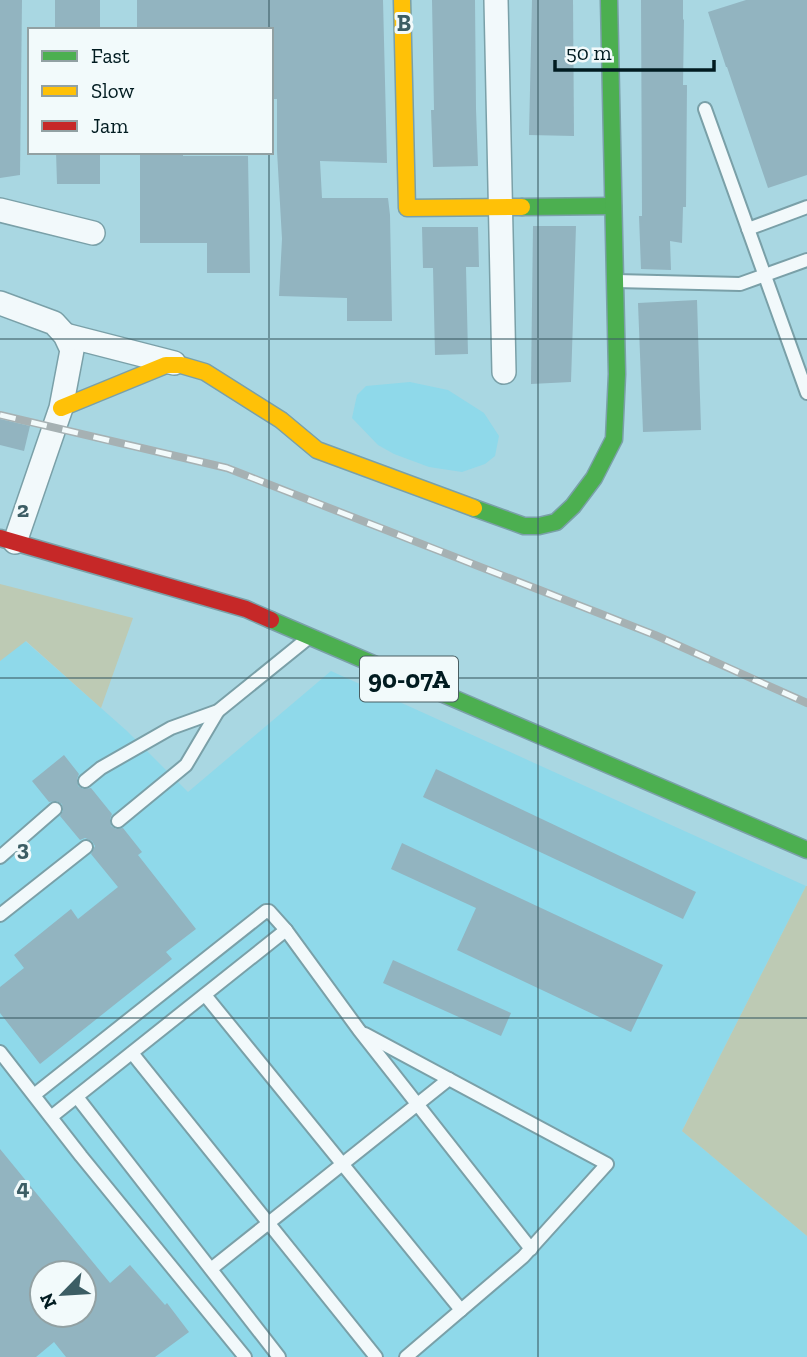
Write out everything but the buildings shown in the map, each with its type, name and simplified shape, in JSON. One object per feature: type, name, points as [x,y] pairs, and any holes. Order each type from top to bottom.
[{"type":"street","points":[[402,0],[407,208],[612,206]]},
{"type":"street","points":[[496,0],[504,372]]},
{"type":"street","points":[[65,335],[205,372],[281,420],[317,450],[524,526],[556,522],[573,506],[594,478],[614,439],[617,374],[610,0]]},
{"type":"street","points":[[0,210],[93,233]]},
{"type":"street","points":[[0,303],[54,323],[65,335],[72,349],[61,408],[8,540]]},
{"type":"street","points":[[61,408],[166,365],[181,365]]},
{"type":"street","name":"90-07A","points":[[8,540],[246,609],[807,850]]},
{"type":"lane","points":[[705,109],[807,393]]},
{"type":"lane","points":[[748,229],[807,207]]},
{"type":"lane","points":[[615,281],[740,284],[807,260]]},
{"type":"lane","points":[[85,781],[100,768],[171,727],[218,710],[310,636]]},
{"type":"lane","points":[[118,821],[186,765],[218,710]]},
{"type":"lane","points":[[0,857],[55,808]]},
{"type":"lane","points":[[0,915],[86,847]]},
{"type":"lane","points":[[34,1095],[266,911],[271,912],[359,1030],[531,1249]]},
{"type":"lane","points":[[51,1117],[286,930]]},
{"type":"lane","points":[[205,995],[461,1310]]},
{"type":"lane","points":[[359,1030],[607,1164],[523,1257],[406,1357]]},
{"type":"lane","points":[[0,1052],[245,1357]]},
{"type":"lane","points":[[132,1053],[376,1357]]},
{"type":"lane","points":[[211,1269],[449,1079]]},
{"type":"lane","points":[[78,1097],[279,1357]]},
{"type":"shaded area","points":[[410,382],[448,390],[484,413],[499,436],[495,456],[485,464],[462,472],[429,467],[378,445],[352,418],[357,395],[366,386]]},
{"type":"shaded area","points":[[24,640],[127,731],[188,792],[331,671],[806,886],[682,1131],[807,1236],[807,1357],[0,1357],[0,661]]},
{"type":"green space","points":[[0,584],[133,618],[101,708],[26,641],[0,661]]},
{"type":"green space","points":[[807,886],[807,1236],[682,1131]]},
{"type":"railway","points":[[0,415],[227,468],[655,635],[807,703]]},
{"type":"traffic: fast","points":[[474,508],[524,526],[556,522],[573,506],[594,478],[614,439],[617,374],[609,0]]},
{"type":"traffic: fast","points":[[522,207],[613,206]]},
{"type":"traffic: fast","points":[[271,620],[807,850]]},
{"type":"traffic: slow","points":[[402,0],[407,208],[522,207]]},
{"type":"traffic: slow","points":[[61,408],[166,365],[181,365],[205,372],[281,420],[317,450],[474,508]]},
{"type":"traffic: jam","points":[[0,538],[246,609],[271,620]]}]
